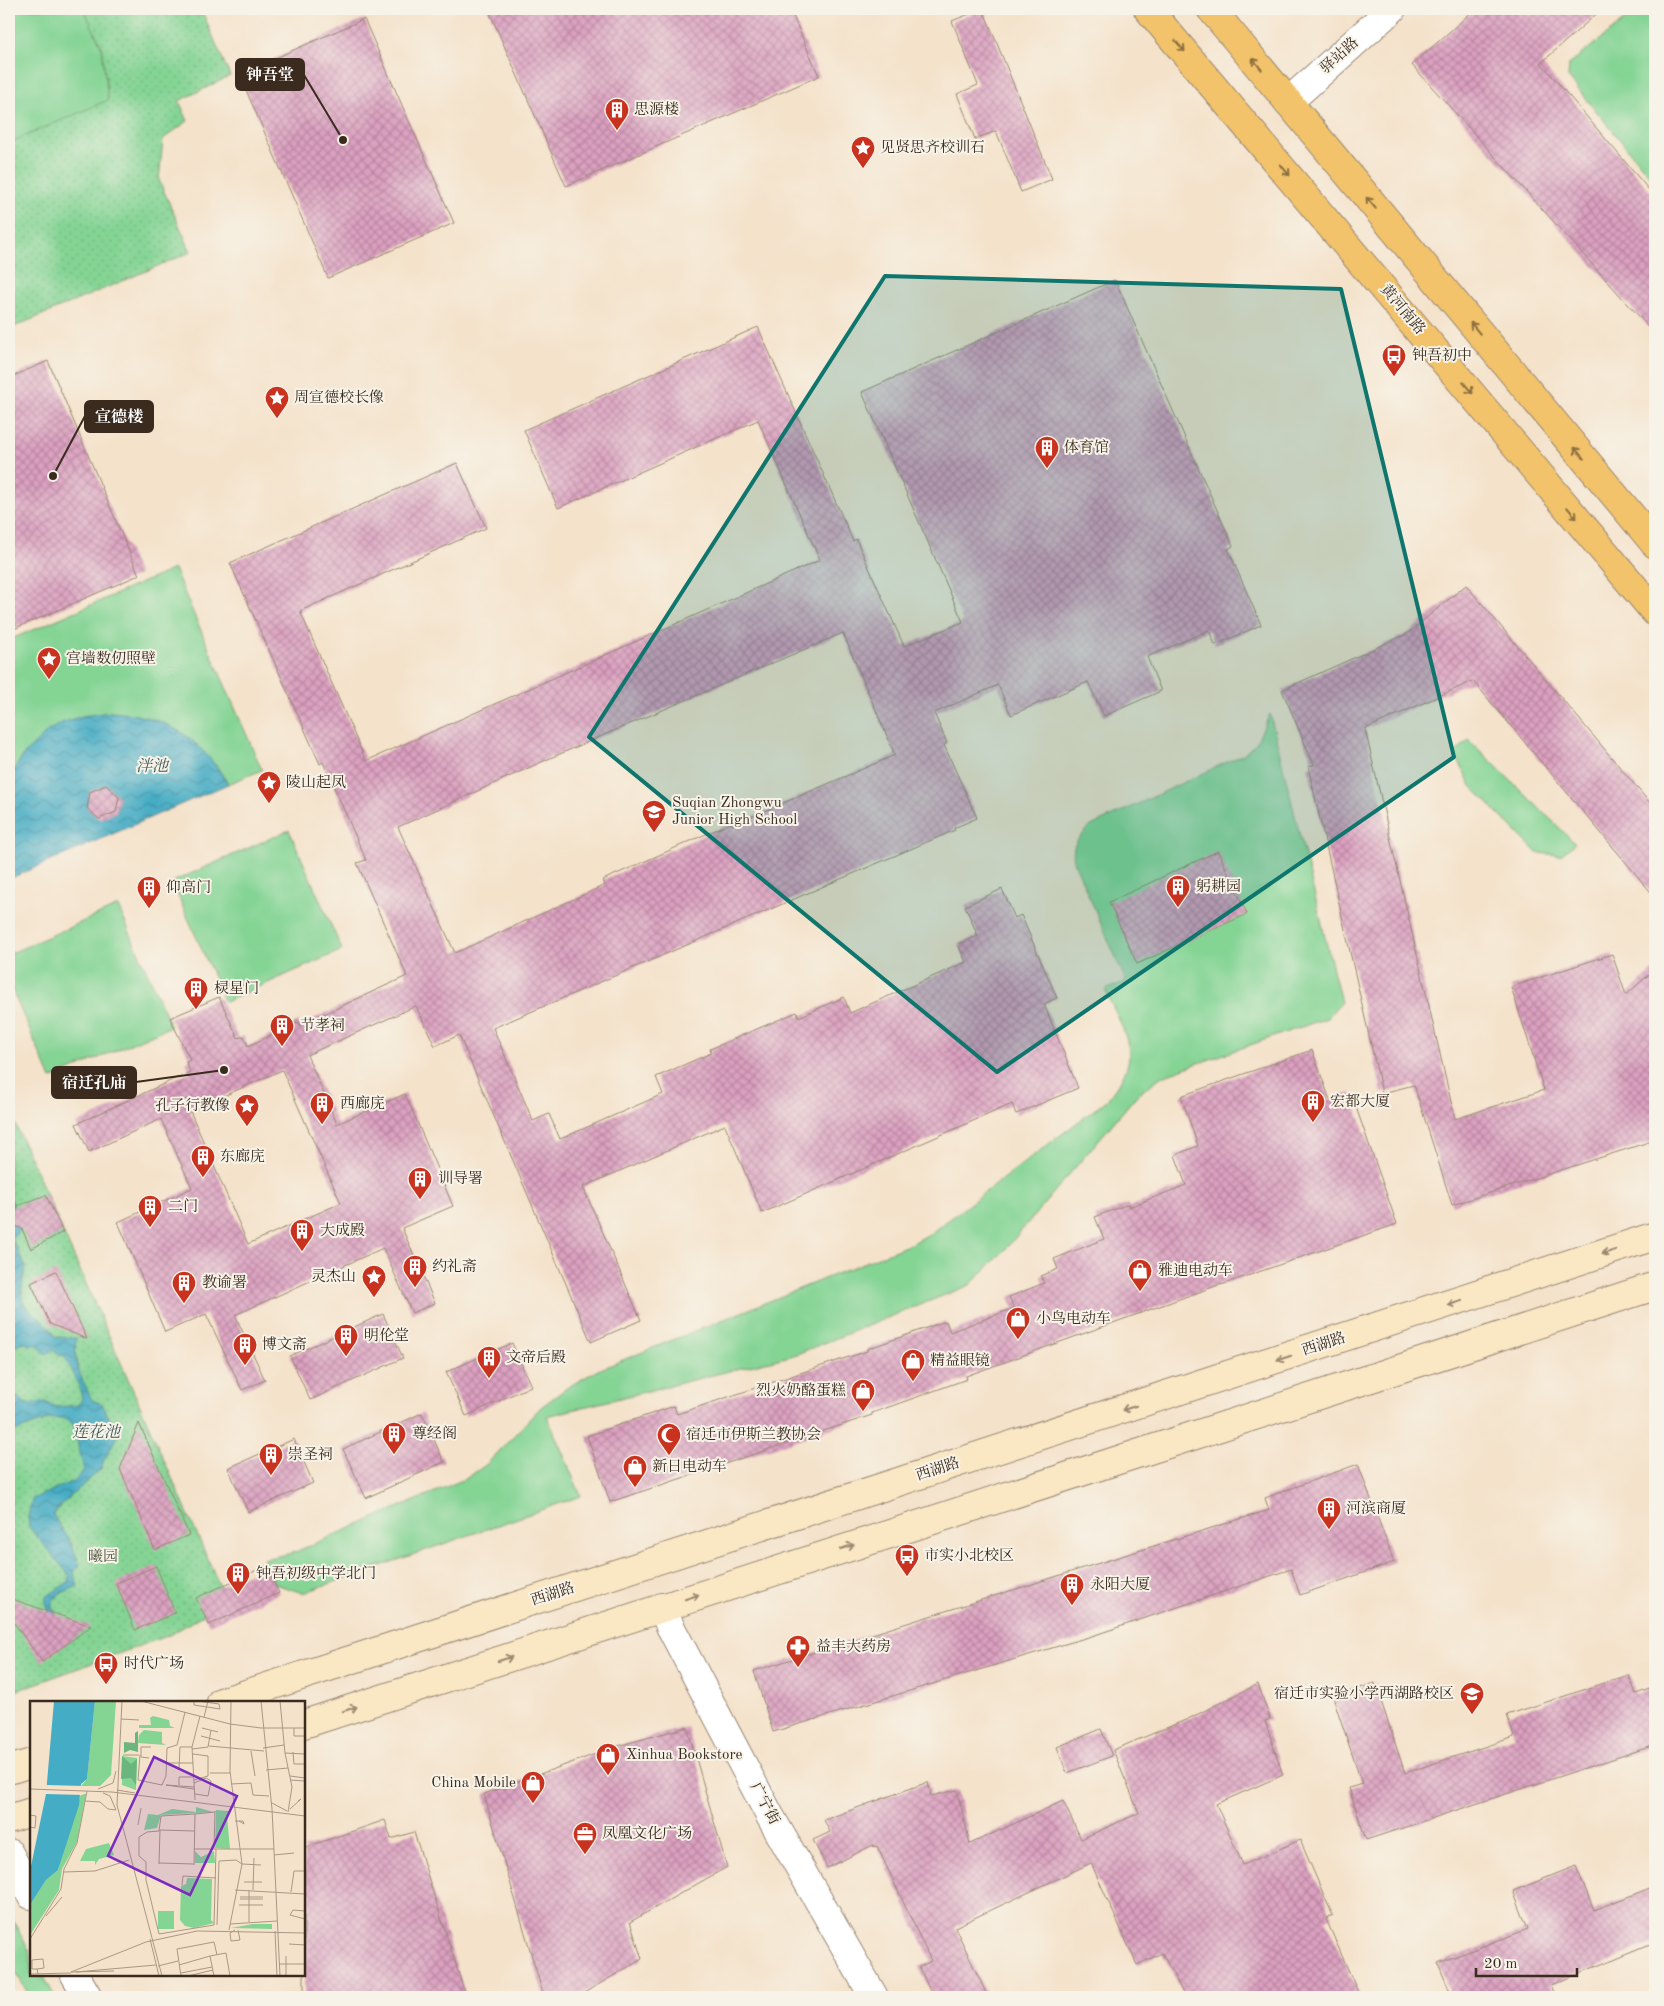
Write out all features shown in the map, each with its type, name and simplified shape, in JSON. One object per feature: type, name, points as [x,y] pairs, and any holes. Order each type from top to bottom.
[{"type":"main road","name":"黄河南路","points":[[1148,9],[1655,612]]},
{"type":"main road","points":[[1211,9],[1655,544]]},
{"type":"main road","name":"西湖路","points":[[224,1701],[1655,1236]]},
{"type":"main road","points":[[305,1724],[1655,1286]]},
{"type":"main road","points":[[9,1770],[30,1763]]},
{"type":"main road","points":[[9,1819],[30,1812]]},
{"type":"street","name":"驿站路","points":[[1288,102],[1392,9]]},
{"type":"street","name":"广宁街","points":[[662,1607],[670,1626],[770,1816],[874,1997]]},
{"type":"street","points":[[9,1853],[30,1893]]},
{"type":"street","points":[[76,1976],[88,1997]]},
{"type":"highlighted area","points":[[885,276],[1341,289],[1454,757],[997,1072],[589,737]]},
{"type":"green space","points":[[9,9],[201,9],[230,76],[179,101],[188,121],[163,139],[159,180],[191,252],[9,329]]},
{"type":"green space","points":[[9,9],[84,9],[102,48],[108,100],[9,143]]},
{"type":"green space","points":[[1639,9],[1655,9],[1655,182],[1568,77],[1569,64]]},
{"type":"green space","points":[[174,569],[262,770],[228,784],[216,765],[25,753],[9,777],[9,640]]},
{"type":"green space","points":[[1270,714],[1341,1002],[1327,1018],[1162,1076],[1137,1095],[1003,1252],[970,1285],[794,1355],[547,1416],[581,1496],[303,1593],[275,1584],[263,1559],[293,1553],[467,1478],[487,1464],[541,1407],[568,1387],[598,1370],[913,1243],[931,1233],[1107,1100],[1125,1073],[1129,1055],[1125,1036],[1105,990],[1126,981],[1074,862],[1073,856],[1076,842],[1091,826],[1244,754],[1256,743]]},
{"type":"green space","points":[[1469,740],[1575,843],[1561,855],[1537,853],[1471,786],[1455,753]]},
{"type":"green space","points":[[289,830],[342,950],[225,1002],[172,882]]},
{"type":"green space","points":[[118,906],[171,1026],[51,1079],[9,983],[9,954]]},
{"type":"green space","name":"曦园","points":[[9,1110],[226,1600],[172,1634],[13,1692],[9,1685],[9,1590],[13,1588],[9,1582]]},
{"type":"green space","points":[[9,1913],[30,1952],[30,1976],[44,1976],[55,1997],[30,1997],[9,1960]]},
{"type":"water","name":"泮池","points":[[110,712],[130,714],[164,723],[193,741],[217,767],[228,784],[9,879],[9,777],[25,753],[49,730],[64,722],[82,716]],"holes":[[[106,785],[119,797],[116,812],[99,819],[87,808],[90,792]]]},
{"type":"water","name":"莲花池","points":[[9,1193],[20,1229],[12,1239],[26,1267],[22,1284],[24,1303],[28,1309],[48,1326],[56,1337],[76,1338],[77,1364],[81,1377],[92,1400],[102,1404],[118,1433],[101,1469],[61,1505],[53,1515],[70,1541],[80,1565],[74,1572],[78,1586],[59,1594],[51,1604],[59,1621],[56,1625],[46,1605],[46,1597],[67,1583],[70,1576],[29,1527],[28,1516],[32,1499],[74,1481],[84,1470],[73,1424],[62,1418],[49,1419],[9,1434],[9,1420],[12,1410],[9,1403],[9,1390],[26,1404],[45,1402],[57,1407],[78,1405],[82,1399],[79,1384],[64,1355],[60,1356],[53,1350],[46,1354],[37,1344],[31,1346],[23,1342],[9,1349]]},
{"type":"building","name":"思源楼","points":[[488,9],[790,9],[819,76],[566,186]]},
{"type":"building","points":[[983,9],[1052,179],[1021,192],[996,131],[975,139],[957,94],[978,85],[952,21]]},
{"type":"building","points":[[1475,9],[1602,9],[1541,63],[1655,197],[1655,334],[1412,65]]},
{"type":"building","points":[[364,19],[454,223],[328,278],[239,74]]},
{"type":"building","points":[[1115,280],[1233,546],[1228,549],[1261,625],[1215,645],[1209,630],[1147,657],[1161,691],[1104,716],[1088,682],[1011,715],[998,685],[934,713],[947,743],[944,745],[977,818],[954,828],[955,830],[493,1028],[533,1121],[549,1114],[560,1139],[663,1094],[656,1077],[711,1053],[710,1049],[797,1012],[799,1017],[844,997],[850,1013],[966,962],[958,944],[978,936],[965,906],[1002,889],[1015,918],[1021,915],[1057,998],[1044,1004],[1078,1088],[1016,1114],[1012,1104],[762,1213],[725,1125],[583,1187],[641,1320],[591,1342],[459,1035],[435,1046],[416,1006],[307,1055],[337,1124],[405,1094],[453,1206],[402,1228],[435,1303],[412,1313],[383,1248],[235,1315],[265,1380],[242,1390],[206,1314],[165,1332],[118,1222],[192,1188],[161,1119],[89,1152],[76,1124],[190,1072],[186,1062],[190,1060],[170,1018],[219,997],[238,1038],[244,1036],[248,1046],[299,1022],[300,1025],[407,976],[357,863],[366,860],[323,762],[320,764],[230,563],[457,463],[486,528],[300,611],[366,761],[820,560],[758,420],[558,508],[524,430],[758,327],[853,541],[856,539],[904,646],[963,622],[862,392]],"holes":[[[843,633],[895,755],[732,825],[731,823],[603,880],[605,885],[455,953],[398,827],[548,759]],[[282,1070],[341,1203],[248,1244],[190,1111]]]},
{"type":"building","points":[[48,361],[139,575],[9,631],[9,378]]},
{"type":"building","points":[[1466,585],[1655,809],[1655,897],[1473,681],[1365,729],[1455,1119],[1544,1090],[1511,987],[1612,954],[1626,995],[1655,969],[1655,1140],[1452,1205],[1414,1085],[1382,1093],[1308,766],[1314,765],[1282,690],[1407,634]]},
{"type":"building","points":[[106,785],[119,797],[116,812],[99,819],[87,808],[90,792]]},
{"type":"building","name":"躬耕园","points":[[1218,851],[1247,914],[1137,964],[1109,902]]},
{"type":"building","points":[[1312,1050],[1330,1100],[1351,1093],[1397,1224],[1221,1284],[966,1376],[967,1379],[872,1413],[872,1415],[610,1502],[587,1436],[674,1406],[677,1414],[867,1351],[867,1349],[946,1321],[950,1332],[1014,1308],[1009,1297],[1044,1283],[1041,1276],[1058,1269],[1054,1259],[1104,1239],[1095,1217],[1128,1204],[1129,1207],[1186,1185],[1175,1155],[1198,1146],[1181,1096]]},
{"type":"building","points":[[46,1195],[63,1232],[31,1249],[22,1229],[9,1223],[9,1209]]},
{"type":"building","points":[[56,1271],[87,1339],[50,1324],[31,1283]]},
{"type":"building","name":"明伦堂","points":[[383,1314],[403,1358],[310,1400],[290,1356]]},
{"type":"building","name":"文帝后殿","points":[[512,1343],[531,1386],[466,1416],[446,1372]]},
{"type":"building","name":"尊经阁","points":[[422,1413],[444,1462],[366,1498],[343,1449]]},
{"type":"building","points":[[139,1423],[189,1535],[155,1550],[120,1469]]},
{"type":"building","name":"崇圣祠","points":[[294,1439],[313,1483],[248,1512],[228,1468]]},
{"type":"building","name":"永阳大厦","points":[[1358,1464],[1394,1562],[1300,1595],[1291,1569],[1095,1635],[773,1732],[754,1671],[1269,1510],[1265,1498]]},
{"type":"building","points":[[156,1566],[175,1613],[135,1630],[116,1583]]},
{"type":"building","name":"钟吾初级中学北门","points":[[266,1566],[279,1593],[209,1625],[196,1598]]},
{"type":"building","points":[[9,1598],[91,1626],[42,1662],[9,1616]]},
{"type":"building","points":[[1629,1675],[1636,1694],[1655,1687],[1655,1745],[1366,1840],[1349,1788],[1362,1784],[1333,1697],[1375,1683],[1405,1773],[1514,1737],[1507,1715]]},
{"type":"building","points":[[1258,1684],[1270,1719],[1265,1721],[1283,1775],[1216,1804],[1243,1865],[1300,1840],[1333,1916],[1326,1919],[1360,1997],[1185,1997],[1162,1953],[1137,1965],[1091,1863],[955,1927],[988,1997],[933,1997],[919,1967],[931,1961],[877,1846],[874,1847],[873,1845],[827,1868],[813,1840],[830,1832],[824,1820],[928,1782],[931,1796],[957,1790],[970,1844],[1063,1801],[1081,1839],[1139,1813],[1113,1750],[1188,1719]]},
{"type":"building","points":[[687,1727],[727,1867],[630,1922],[642,1959],[577,1997],[544,1997],[484,1794],[621,1745]]},
{"type":"building","points":[[1101,1729],[1112,1756],[1067,1773],[1057,1747]]},
{"type":"building","points":[[385,1820],[391,1839],[414,1832],[466,1997],[304,1997],[305,1848]]},
{"type":"building","points":[[1576,1866],[1594,1910],[1655,1886],[1655,1942],[1551,1985],[1556,1997],[1452,1997],[1438,1963],[1528,1929],[1513,1891]]},
{"type":"place","name":"思源楼","points":[[617,131]]},
{"type":"place","name":"钟吾堂","points":[[343,140]]},
{"type":"place","name":"见贤思齐校训石","points":[[863,169]]},
{"type":"place","name":"钟吾初中","points":[[1394,377]]},
{"type":"place","name":"周宣德校长像","points":[[277,419]]},
{"type":"place","name":"体育馆","points":[[1047,469]]},
{"type":"place","name":"宣德楼","points":[[53,476]]},
{"type":"place","name":"宫墙数仞照壁","points":[[49,680]]},
{"type":"place","name":"陵山起凤","points":[[269,804]]},
{"type":"place","name":"Suqian Zhongwu Junior High School","points":[[654,833]]},
{"type":"place","name":"躬耕园","points":[[1178,908]]},
{"type":"place","name":"仰高门","points":[[149,909]]},
{"type":"place","name":"棂星门","points":[[196,1010]]},
{"type":"place","name":"节孝祠","points":[[282,1047]]},
{"type":"place","name":"宿迁孔庙","points":[[224,1070]]},
{"type":"place","name":"宏都大厦","points":[[1313,1123]]},
{"type":"place","name":"西廊庑","points":[[322,1125]]},
{"type":"place","name":"孔子行教像","points":[[247,1127]]},
{"type":"place","name":"东廊庑","points":[[203,1178]]},
{"type":"place","name":"训导署","points":[[420,1200]]},
{"type":"place","name":"二门","points":[[150,1228]]},
{"type":"place","name":"大成殿","points":[[302,1252]]},
{"type":"place","name":"约礼斋","points":[[415,1288]]},
{"type":"place","name":"雅迪电动车","points":[[1140,1292]]},
{"type":"place","name":"灵杰山","points":[[374,1298]]},
{"type":"place","name":"教谕署","points":[[184,1304]]},
{"type":"place","name":"小鸟电动车","points":[[1018,1340]]},
{"type":"place","name":"明伦堂","points":[[346,1357]]},
{"type":"place","name":"博文斋","points":[[245,1366]]},
{"type":"place","name":"文帝后殿","points":[[489,1379]]},
{"type":"place","name":"精益眼镜","points":[[913,1382]]},
{"type":"place","name":"烈火奶酪蛋糕","points":[[863,1412]]},
{"type":"place","name":"尊经阁","points":[[394,1455]]},
{"type":"place","name":"宿迁市伊斯兰教协会","points":[[669,1456]]},
{"type":"place","name":"崇圣祠","points":[[271,1476]]},
{"type":"place","name":"新日电动车","points":[[635,1488]]},
{"type":"place","name":"河滨商厦","points":[[1329,1530]]},
{"type":"place","name":"市实小北校区","points":[[907,1577]]},
{"type":"place","name":"钟吾初级中学北门","points":[[238,1595]]},
{"type":"place","name":"永阳大厦","points":[[1072,1606]]},
{"type":"place","name":"益丰大药房","points":[[798,1668]]},
{"type":"place","name":"时代广场","points":[[106,1685]]},
{"type":"place","name":"宿迁市实验小学西湖路校区","points":[[1472,1715]]},
{"type":"place","name":"Xinhua Bookstore","points":[[608,1776]]},
{"type":"place","name":"China Mobile","points":[[533,1804]]},
{"type":"place","name":"凤凰文化广场","points":[[585,1855]]}]
